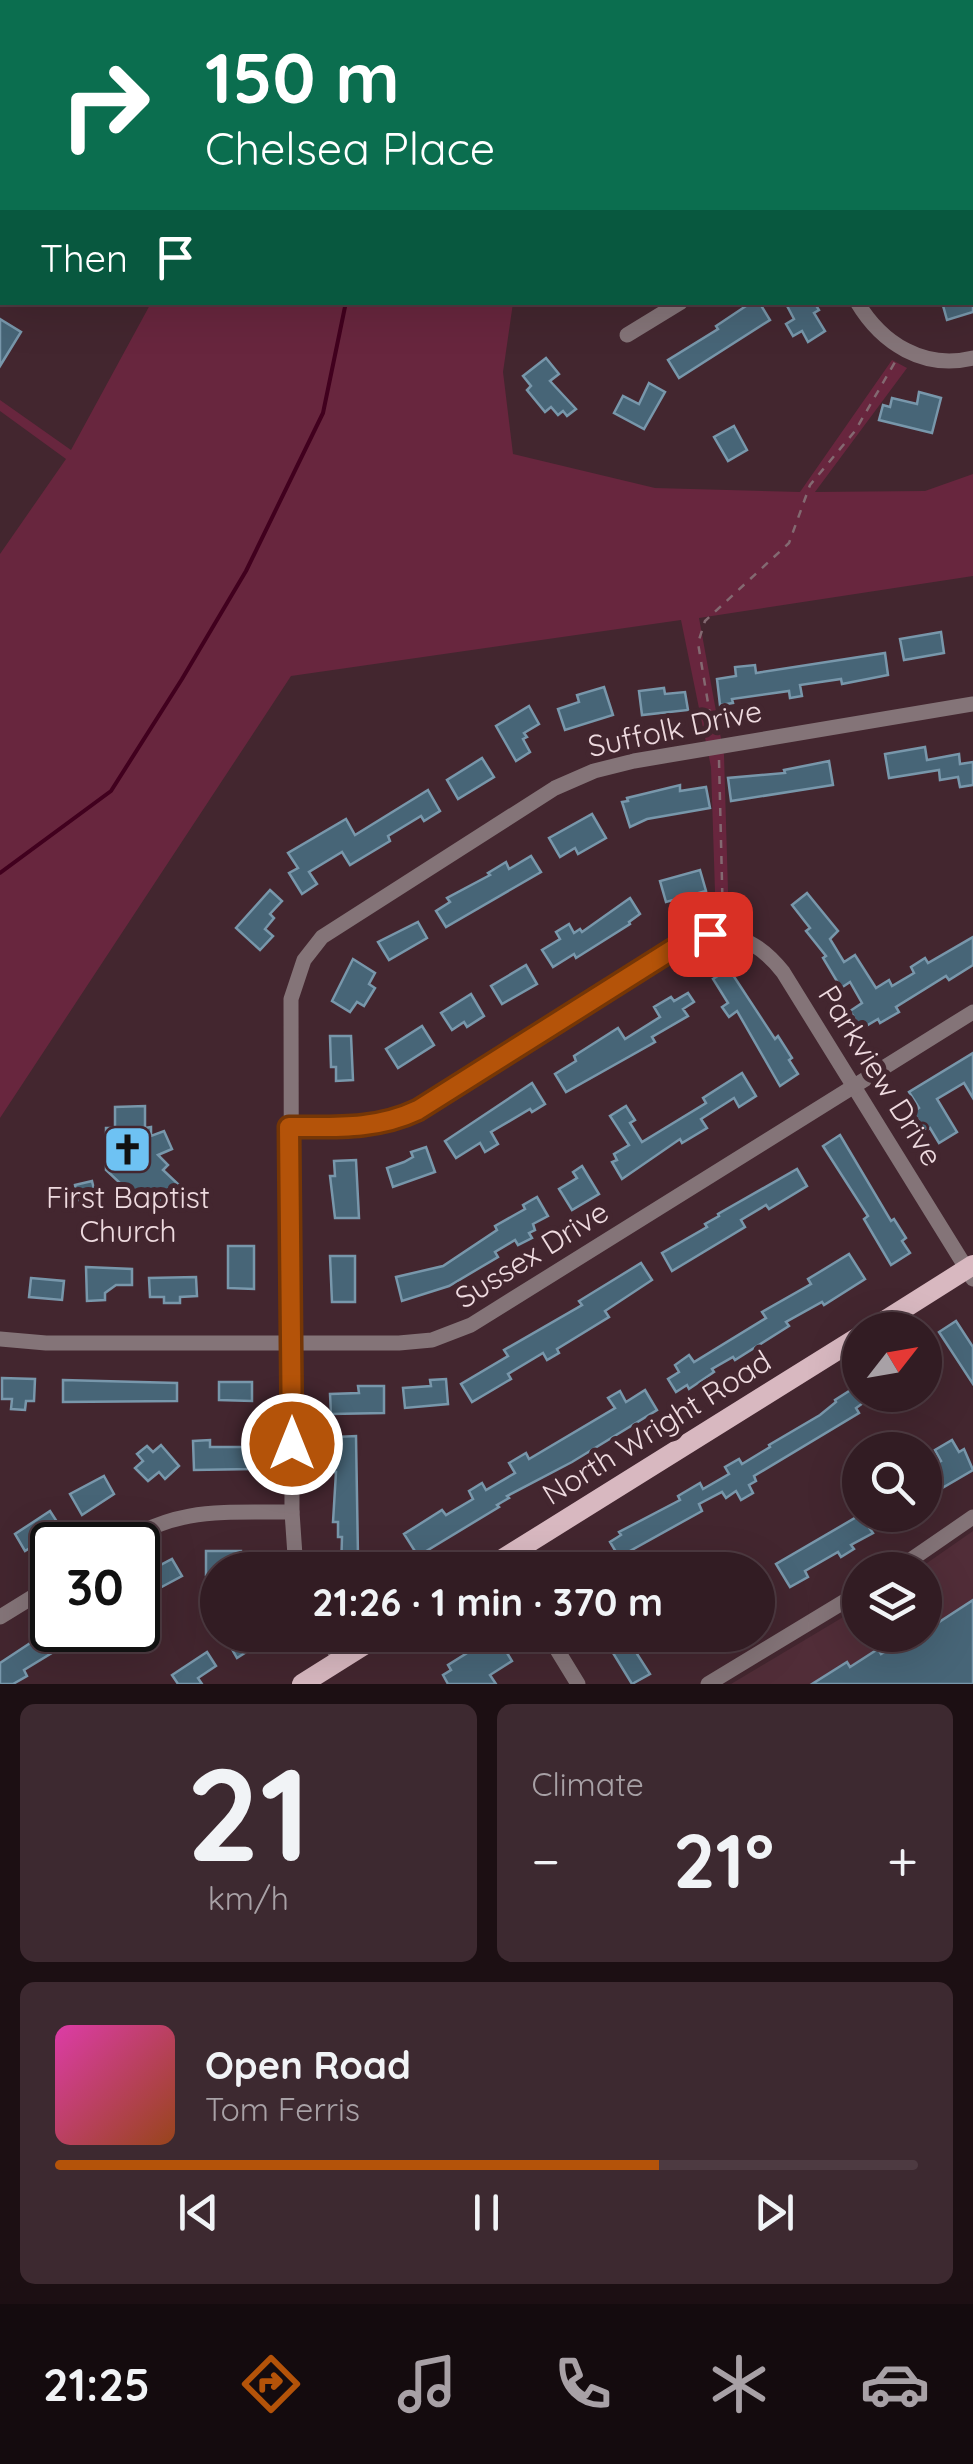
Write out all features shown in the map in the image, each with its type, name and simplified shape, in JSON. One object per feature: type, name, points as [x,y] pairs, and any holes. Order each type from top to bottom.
[{"type":"main road","points":[[901,1312],[971,1271]]},
{"type":"main road","name":"North Wright Road","points":[[522,1552],[842,1347]]},
{"type":"main road","points":[[302,1684],[353,1652]]},
{"type":"street","points":[[627,336],[676,305]]},
{"type":"street","points":[[859,305],[872,326],[902,349],[927,359],[973,358]]},
{"type":"street","name":"Suffolk Drive","points":[[289,1127],[291,1000],[304,960],[322,937],[555,788],[594,771],[716,745],[973,704]]},
{"type":"street","points":[[295,1552],[289,1127],[369,1127],[394,1122],[678,946],[693,938],[723,934]]},
{"type":"street","name":"Parkview Drive","points":[[723,934],[740,936],[770,955],[971,1271]]},
{"type":"street","name":"Sussex Drive","points":[[0,1340],[46,1344],[417,1343],[460,1331],[973,1012]]},
{"type":"street","points":[[160,1523],[185,1514],[292,1512]]},
{"type":"street","points":[[922,1552],[973,1516]]},
{"type":"street","points":[[0,1617],[30,1598]]},
{"type":"street","points":[[708,1684],[842,1603]]},
{"type":"street","points":[[335,1652],[340,1660]]},
{"type":"street","points":[[558,1652],[578,1684]]},
{"type":"path","points":[[723,934],[720,769],[698,643],[705,621],[789,543],[810,485],[855,431],[902,349]]},
{"type":"shaded area","points":[[150,305],[513,305],[503,372],[513,454],[655,488],[800,492],[892,360],[907,368],[815,492],[925,491],[973,474],[973,576],[699,618],[724,755],[729,924],[716,923],[711,767],[681,620],[291,676],[0,1118],[0,554],[66,459],[0,411],[0,400],[71,450]]},
{"type":"shaded area","points":[[973,1531],[973,1684],[731,1684],[842,1618],[842,1652],[942,1652],[942,1553]]},
{"type":"building","points":[[748,305],[761,305],[770,320],[679,378],[668,360],[718,329],[716,326]]},
{"type":"building","points":[[787,305],[816,305],[819,310],[814,313],[825,331],[808,342],[802,331],[793,336],[786,324],[794,319]]},
{"type":"building","points":[[943,305],[973,305],[973,312],[947,320]]},
{"type":"building","points":[[0,319],[21,332],[0,366]]},
{"type":"building","points":[[546,358],[559,374],[550,381],[576,409],[567,416],[563,411],[558,415],[551,407],[545,412],[527,390],[531,386],[523,376]]},
{"type":"building","points":[[649,383],[665,392],[644,429],[614,413],[623,396],[639,404]]},
{"type":"building","points":[[919,392],[941,398],[932,433],[879,420],[883,405],[890,407],[892,398],[917,404]]},
{"type":"building","points":[[734,426],[747,450],[728,461],[714,437]]},
{"type":"building","points":[[941,632],[944,653],[904,660],[900,639]]},
{"type":"building","points":[[885,653],[888,675],[842,684],[841,679],[800,685],[802,696],[790,698],[789,691],[732,699],[733,703],[720,705],[717,679],[736,676],[735,667],[755,665],[756,673]]},
{"type":"building","points":[[604,687],[613,715],[565,730],[558,709],[579,702],[577,695]]},
{"type":"building","points":[[664,688],[665,694],[685,692],[688,710],[642,715],[639,691]]},
{"type":"building","points":[[529,706],[539,724],[524,733],[530,752],[516,761],[496,726]]},
{"type":"building","points":[[925,747],[927,760],[959,754],[960,764],[973,762],[973,785],[960,787],[958,777],[940,780],[939,770],[889,778],[885,754]]},
{"type":"building","points":[[482,758],[494,777],[458,799],[447,780]]},
{"type":"building","points":[[829,761],[833,785],[731,801],[728,778],[785,773],[784,770]]},
{"type":"building","points":[[680,785],[680,791],[706,787],[710,808],[647,819],[630,827],[622,802]]},
{"type":"building","points":[[428,790],[440,811],[424,821],[421,816],[350,865],[342,852],[309,872],[317,884],[302,894],[289,873],[298,868],[288,853],[346,819],[355,835]]},
{"type":"building","points":[[592,814],[606,838],[578,854],[575,848],[560,857],[549,838]]},
{"type":"building","points":[[531,856],[541,872],[446,927],[436,911],[450,902],[447,898],[506,862],[509,869]]},
{"type":"building","points":[[700,870],[706,891],[666,902],[660,881]]},
{"type":"building","points":[[270,890],[282,901],[270,914],[274,918],[265,929],[273,936],[260,950],[236,928]]},
{"type":"building","points":[[807,893],[838,931],[830,939],[844,962],[855,955],[876,988],[889,980],[892,986],[914,973],[911,967],[925,958],[928,963],[973,937],[973,965],[949,980],[946,976],[896,1007],[899,1012],[880,1023],[878,1019],[861,1029],[850,1011],[862,1003],[850,982],[841,988],[823,958],[826,956],[806,931],[810,928],[792,905]]},
{"type":"building","points":[[630,898],[640,914],[630,924],[576,958],[574,954],[553,967],[542,950],[560,939],[556,932],[569,924],[574,933],[580,929],[582,932]]},
{"type":"building","points":[[418,922],[427,938],[389,960],[378,942]]},
{"type":"building","points":[[353,959],[375,973],[369,984],[375,988],[364,1006],[357,1002],[350,1012],[332,1001]]},
{"type":"building","points":[[526,965],[537,984],[502,1004],[491,986]]},
{"type":"building","points":[[729,969],[792,1058],[789,1060],[798,1074],[780,1086],[737,1011],[729,1017],[722,1007],[728,1003],[713,979]]},
{"type":"building","points":[[688,993],[694,1002],[683,1009],[688,1016],[652,1037],[655,1042],[566,1092],[555,1074],[576,1061],[574,1056],[618,1028],[625,1039],[660,1017],[654,1007]]},
{"type":"building","points":[[471,994],[484,1016],[467,1027],[464,1022],[452,1030],[441,1013]]},
{"type":"building","points":[[422,1026],[434,1045],[398,1068],[386,1049]]},
{"type":"building","points":[[330,1036],[351,1036],[353,1080],[336,1081],[336,1067],[331,1067]]},
{"type":"building","points":[[973,1053],[973,1098],[964,1083],[937,1099],[957,1132],[939,1143],[930,1128],[925,1131],[913,1112],[919,1108],[909,1092]]},
{"type":"building","points":[[742,1073],[756,1096],[739,1107],[734,1098],[701,1119],[707,1128],[682,1143],[680,1139],[622,1179],[612,1162],[617,1160],[614,1154],[629,1145],[610,1116],[626,1106],[635,1120],[630,1123],[642,1142],[706,1103],[703,1098]]},
{"type":"building","points":[[532,1083],[545,1104],[491,1132],[498,1144],[485,1152],[480,1143],[456,1158],[445,1141]]},
{"type":"building","name":"First Baptist Church","points":[[145,1106],[145,1128],[151,1127],[151,1136],[164,1131],[172,1149],[158,1155],[168,1165],[163,1170],[178,1184],[159,1205],[144,1191],[137,1199],[106,1170],[106,1128],[115,1128],[115,1107]]},
{"type":"building","points":[[840,1135],[891,1221],[894,1219],[906,1238],[902,1241],[910,1253],[891,1265],[864,1219],[868,1216],[823,1146]]},
{"type":"building","points":[[426,1147],[435,1172],[393,1187],[387,1168]]},
{"type":"building","points":[[356,1160],[359,1218],[335,1218],[330,1176],[335,1176],[334,1161]]},
{"type":"building","points":[[582,1166],[599,1194],[572,1210],[559,1189],[577,1178],[573,1172]]},
{"type":"building","points":[[797,1169],[807,1186],[769,1209],[766,1205],[741,1220],[745,1227],[672,1271],[662,1253],[707,1227],[705,1224],[718,1214]]},
{"type":"building","points":[[92,1181],[97,1202],[79,1206],[75,1185]]},
{"type":"building","points":[[537,1197],[548,1216],[533,1224],[535,1230],[529,1233],[532,1238],[518,1245],[515,1240],[495,1252],[498,1257],[449,1286],[402,1301],[396,1277],[443,1266]]},
{"type":"building","points":[[228,1246],[254,1246],[254,1289],[228,1288]]},
{"type":"building","points":[[849,1254],[865,1279],[824,1305],[822,1302],[786,1322],[789,1326],[735,1360],[733,1357],[712,1369],[714,1372],[689,1389],[687,1385],[676,1392],[668,1379],[679,1372],[675,1365],[689,1355],[694,1362],[766,1318],[762,1312],[811,1284],[808,1279]]},
{"type":"building","points":[[330,1256],[355,1256],[355,1302],[332,1302]]},
{"type":"building","points":[[641,1263],[652,1280],[605,1311],[609,1317],[557,1349],[559,1353],[547,1360],[543,1353],[508,1374],[511,1379],[472,1402],[461,1384],[508,1356],[504,1350],[582,1305],[579,1301]]},
{"type":"building","points":[[86,1267],[132,1269],[132,1285],[116,1285],[105,1293],[105,1300],[87,1301]]},
{"type":"building","points":[[196,1277],[197,1296],[180,1297],[180,1303],[164,1303],[164,1297],[150,1297],[149,1278]]},
{"type":"building","points":[[31,1278],[64,1281],[62,1300],[29,1297]]},
{"type":"building","points":[[956,1321],[973,1347],[973,1384],[942,1337],[942,1330]]},
{"type":"building","points":[[2,1378],[35,1379],[34,1401],[26,1401],[25,1410],[11,1409],[12,1399],[2,1399]]},
{"type":"building","points":[[446,1379],[448,1404],[405,1408],[403,1388],[431,1386],[430,1380]]},
{"type":"building","points":[[63,1380],[177,1383],[177,1401],[63,1402]]},
{"type":"building","points":[[219,1382],[252,1382],[252,1401],[219,1400]]},
{"type":"building","points":[[358,1386],[384,1386],[384,1413],[331,1414],[330,1394],[359,1393]]},
{"type":"building","points":[[645,1390],[657,1410],[507,1496],[499,1507],[425,1552],[415,1552],[404,1534],[442,1510],[446,1515],[473,1499],[469,1491],[482,1483],[486,1490],[515,1473],[509,1463],[526,1453],[529,1459],[615,1408],[608,1398],[620,1391],[626,1402]]},
{"type":"building","points":[[842,1396],[842,1412],[859,1413],[754,1476],[756,1481],[749,1485],[753,1493],[741,1500],[736,1491],[726,1498],[722,1492],[699,1504],[702,1511],[628,1552],[616,1552],[610,1542],[621,1535],[619,1532],[680,1500],[678,1496],[700,1483],[703,1489],[729,1474],[725,1467],[739,1459],[742,1464],[770,1447],[820,1415]]},
{"type":"building","points":[[356,1436],[358,1552],[342,1552],[338,1522],[333,1522],[336,1472],[332,1472],[331,1450],[336,1450],[336,1437]]},
{"type":"building","points":[[210,1440],[210,1447],[253,1447],[253,1469],[194,1470],[193,1441]]},
{"type":"building","points":[[952,1440],[959,1452],[964,1449],[973,1470],[942,1488],[942,1446]]},
{"type":"building","points":[[161,1445],[179,1466],[165,1479],[159,1472],[148,1481],[135,1468],[143,1461],[137,1454],[147,1446],[153,1452]]},
{"type":"building","points":[[104,1476],[114,1494],[82,1515],[70,1494]]},
{"type":"building","points":[[50,1511],[57,1522],[33,1522]]},
{"type":"building","points":[[30,1524],[30,1548],[25,1551],[15,1534]]},
{"type":"building","points":[[842,1526],[842,1532],[873,1533],[851,1545],[854,1549],[842,1552],[841,1557],[838,1552],[805,1571],[808,1577],[790,1587],[776,1564]]},
{"type":"building","points":[[172,1559],[182,1576],[160,1588],[160,1565]]},
{"type":"building","points":[[973,1600],[973,1684],[812,1684],[847,1662],[850,1667],[873,1652],[942,1652],[942,1620]]},
{"type":"building","points":[[30,1643],[30,1652],[53,1652],[24,1670],[27,1676],[13,1684],[0,1684],[0,1663]]},
{"type":"building","points":[[207,1652],[216,1666],[198,1678],[202,1684],[178,1684],[172,1675]]},
{"type":"building","points":[[469,1652],[506,1652],[512,1661],[490,1675],[496,1684],[448,1684],[443,1675],[451,1670],[448,1665]]},
{"type":"building","points":[[612,1652],[636,1652],[650,1674],[632,1684]]},
{"type":"waterway","points":[[0,873],[111,791],[182,679],[246,571],[323,413],[345,305]]},
{"type":"place","name":"First Baptist Church","points":[[128,1149]]},
{"type":"route","points":[[292,1444],[289,1127],[369,1127],[394,1122],[678,946],[710,934]]}]
